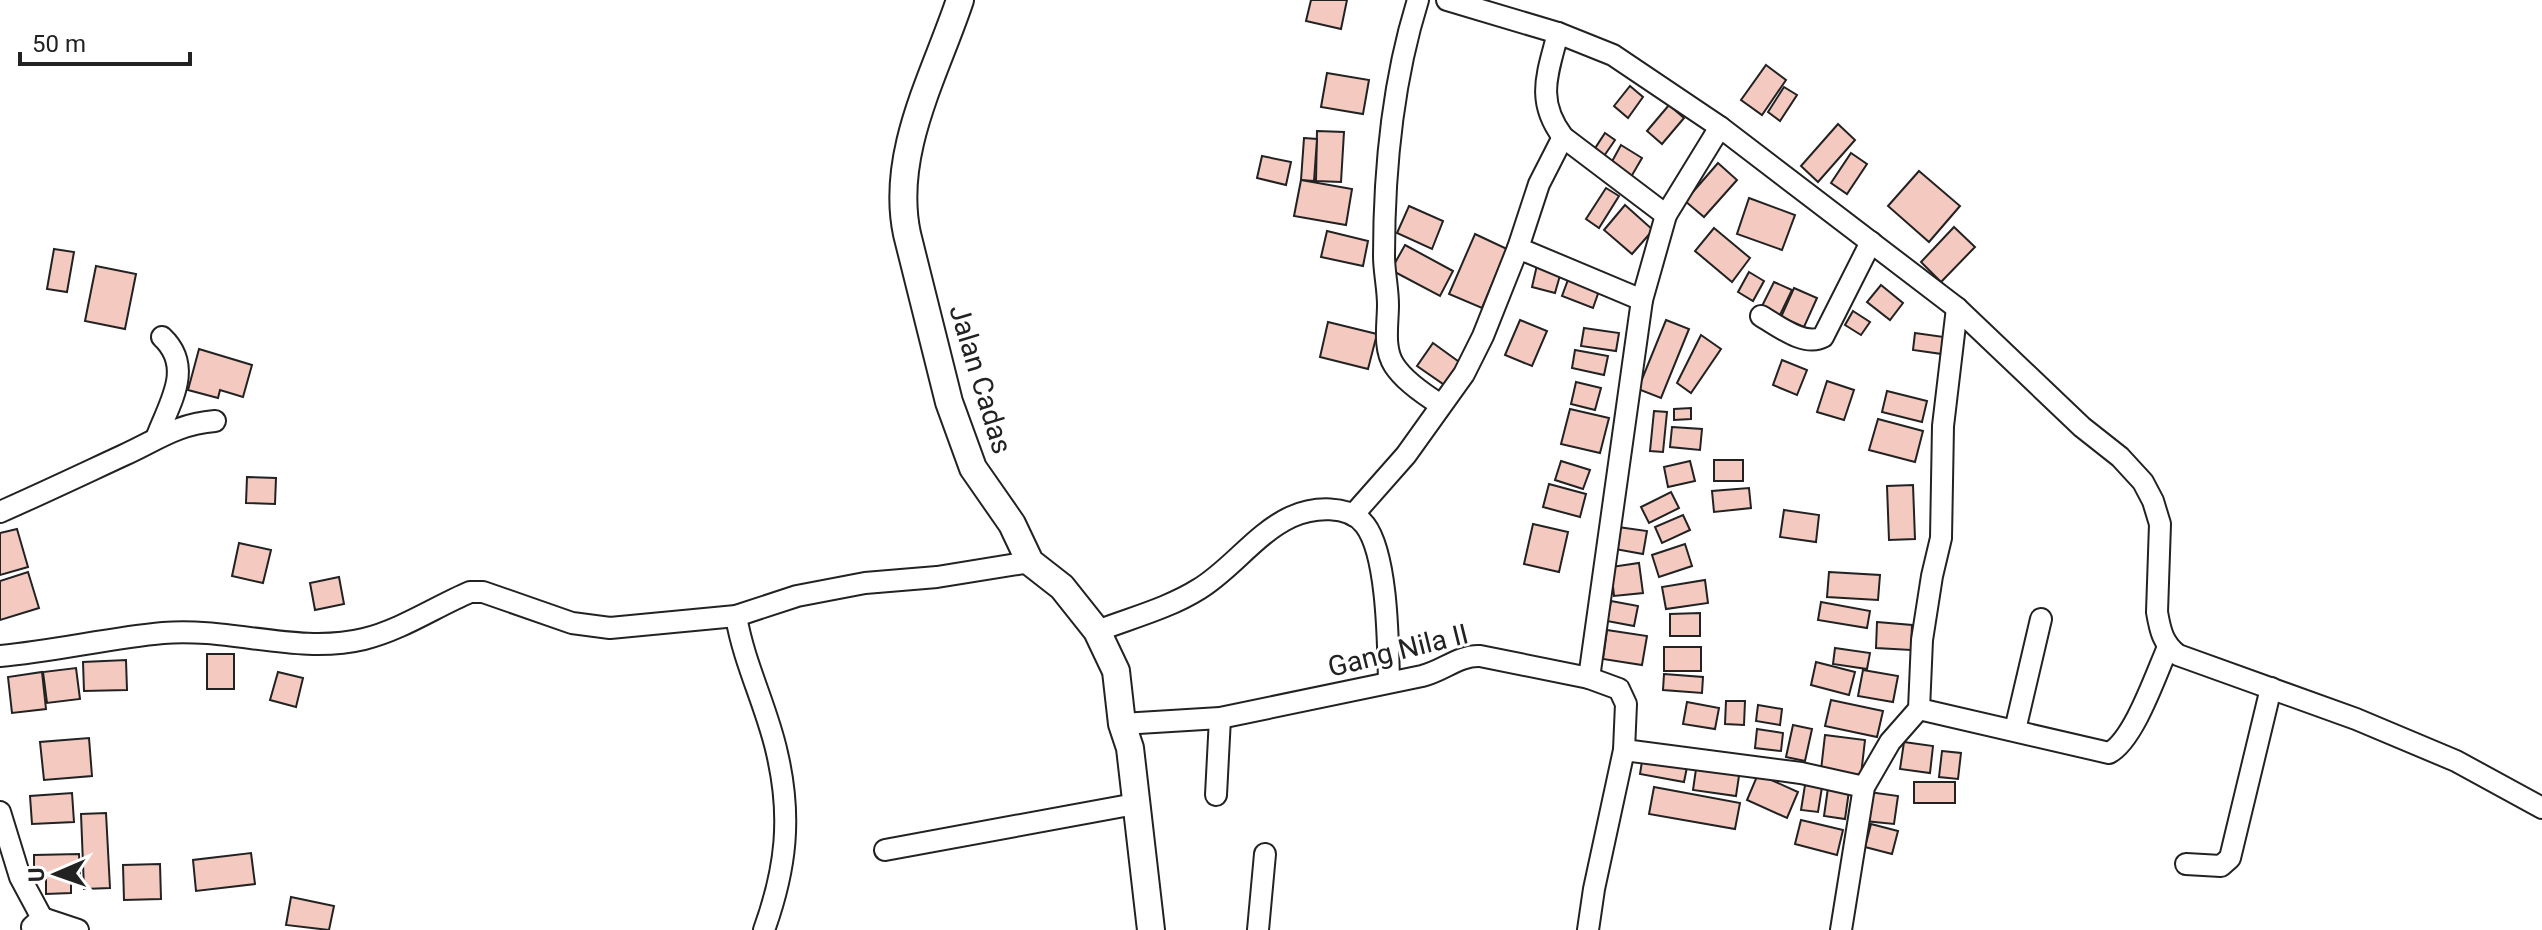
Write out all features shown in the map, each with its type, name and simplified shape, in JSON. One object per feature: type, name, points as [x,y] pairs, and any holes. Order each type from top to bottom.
[{"type":"street","name":"Jalan Cadas","points":[[960,0],[921,106],[906,162],[901,208],[938,359],[961,441],[973,468],[1012,524],[1030,562],[1062,587],[1097,631],[1116,671],[1122,724],[1130,748],[1151,930]]},
{"type":"street","points":[[1418,0],[1403,48],[1393,101],[1384,258],[1387,347],[1394,366],[1423,394],[1441,405]]},
{"type":"street","points":[[1447,0],[1558,33],[1613,55],[1720,127],[1957,308],[2082,427],[2120,457],[2143,482],[2160,524],[2157,612],[2168,647],[2186,660],[2271,688],[2456,761],[2542,808]]},
{"type":"street","points":[[1558,33],[1545,84],[1549,115],[1563,137],[1666,215]]},
{"type":"street","points":[[1589,678],[1642,300],[1666,215],[1720,127]]},
{"type":"street","points":[[1353,515],[1406,455],[1464,374],[1483,336],[1518,248],[1539,184],[1563,137]]},
{"type":"street","points":[[1761,316],[1793,334],[1811,340],[1823,337],[1871,242]]},
{"type":"street","points":[[1518,248],[1642,300]]},
{"type":"street","points":[[1841,930],[1864,787],[1890,742],[1919,709],[1922,640],[1941,538],[1943,426],[1957,308]]},
{"type":"street","points":[[157,436],[178,375],[177,354],[162,337]]},
{"type":"street","points":[[0,512],[129,453],[157,436],[197,422],[215,421]]},
{"type":"street","points":[[1097,631],[1197,591],[1224,572],[1274,527],[1290,517],[1324,509],[1353,515],[1366,526],[1375,548],[1388,614],[1389,682]]},
{"type":"street","points":[[0,656],[165,633],[298,643],[364,639],[395,628],[470,592],[483,592],[572,623],[610,628],[736,616],[797,596],[838,588],[1030,562]]},
{"type":"street","points":[[736,616],[741,643],[777,752],[785,799],[782,871],[764,930]]},
{"type":"street","points":[[2015,730],[2041,619]]},
{"type":"street","points":[[1919,709],[2104,752],[2113,751],[2129,731],[2168,647]]},
{"type":"street","name":"Gang Nila II","points":[[1122,724],[1220,718],[1434,673],[1472,656],[1589,678],[1619,689],[1624,696],[1626,713],[1624,750]]},
{"type":"street","points":[[2186,864],[2221,866],[2230,858],[2271,688]]},
{"type":"street","points":[[1216,795],[1220,718]]},
{"type":"street","points":[[1588,930],[1624,750],[1801,773],[1864,787]]},
{"type":"street","points":[[885,850],[1135,804]]},
{"type":"street","points":[[0,812],[37,926],[78,930]]},
{"type":"street","points":[[1258,930],[1265,854]]},
{"type":"building","points":[[1311,0],[1347,0],[1341,29],[1306,21]]},
{"type":"building","points":[[1766,65],[1786,80],[1762,115],[1741,100]]},
{"type":"building","points":[[1327,73],[1369,80],[1363,114],[1321,107]]},
{"type":"building","points":[[1630,86],[1643,97],[1628,118],[1614,106]]},
{"type":"building","points":[[1784,87],[1797,95],[1780,121],[1768,112]]},
{"type":"building","points":[[1669,105],[1684,118],[1662,144],[1647,131]]},
{"type":"building","points":[[1838,124],[1855,140],[1818,182],[1801,166]]},
{"type":"building","points":[[1317,131],[1344,132],[1341,182],[1316,181]]},
{"type":"building","points":[[1605,133],[1615,140],[1602,159],[1592,153]]},
{"type":"building","points":[[1304,138],[1317,139],[1314,181],[1301,180]]},
{"type":"building","points":[[1621,145],[1642,158],[1631,177],[1610,165]]},
{"type":"building","points":[[1851,153],[1867,164],[1847,194],[1831,183]]},
{"type":"building","points":[[1262,156],[1291,162],[1286,185],[1257,178]]},
{"type":"building","points":[[1718,163],[1737,180],[1704,217],[1685,201]]},
{"type":"building","points":[[1919,171],[1960,206],[1929,242],[1888,206]]},
{"type":"building","points":[[1301,180],[1352,189],[1346,225],[1294,216]]},
{"type":"building","points":[[1606,188],[1619,196],[1599,228],[1586,219]]},
{"type":"building","points":[[1749,198],[1795,215],[1782,250],[1737,234]]},
{"type":"building","points":[[1625,205],[1653,230],[1632,254],[1604,230]]},
{"type":"building","points":[[1409,206],[1443,221],[1432,249],[1397,233]]},
{"type":"building","points":[[1954,227],[1975,247],[1941,282],[1921,262]]},
{"type":"building","points":[[1714,228],[1750,258],[1732,282],[1695,251]]},
{"type":"building","points":[[1327,231],[1368,241],[1363,266],[1321,257]]},
{"type":"building","points":[[1475,234],[1507,249],[1482,308],[1449,294]]},
{"type":"building","points":[[1405,245],[1453,271],[1440,296],[1391,270]]},
{"type":"building","points":[[54,249],[74,252],[67,292],[47,289]]},
{"type":"building","points":[[1537,265],[1561,272],[1555,293],[1532,287]]},
{"type":"building","points":[[96,266],[136,274],[125,329],[85,321]]},
{"type":"building","points":[[1749,272],[1764,281],[1753,301],[1738,292]]},
{"type":"building","points":[[1569,277],[1600,288],[1593,308],[1562,296]]},
{"type":"building","points":[[1774,282],[1792,290],[1779,317],[1761,308]]},
{"type":"building","points":[[1881,285],[1903,303],[1890,320],[1867,302]]},
{"type":"building","points":[[1794,288],[1817,298],[1804,327],[1781,317]]},
{"type":"building","points":[[1853,311],[1870,322],[1861,335],[1845,325]]},
{"type":"building","points":[[1520,320],[1547,331],[1532,366],[1505,355]]},
{"type":"building","points":[[1666,320],[1689,329],[1661,398],[1638,389]]},
{"type":"building","points":[[1328,322],[1377,334],[1368,369],[1320,357]]},
{"type":"building","points":[[1584,328],[1619,333],[1616,351],[1581,346]]},
{"type":"building","points":[[1915,333],[1944,337],[1942,354],[1913,350]]},
{"type":"building","points":[[1701,335],[1721,349],[1691,393],[1677,383]]},
{"type":"building","points":[[1433,343],[1462,364],[1446,386],[1417,366]]},
{"type":"building","points":[[199,349],[252,365],[243,397],[220,390],[218,398],[188,390]]},
{"type":"building","points":[[1575,350],[1608,356],[1604,375],[1572,368]]},
{"type":"building","points":[[1782,360],[1807,370],[1797,395],[1773,385]]},
{"type":"building","points":[[1827,381],[1854,390],[1844,420],[1817,412]]},
{"type":"building","points":[[1576,382],[1601,388],[1595,410],[1571,404]]},
{"type":"building","points":[[1887,391],[1927,401],[1922,422],[1882,412]]},
{"type":"building","points":[[1691,408],[1691,419],[1674,420],[1674,409]]},
{"type":"building","points":[[1570,409],[1609,418],[1600,453],[1561,444]]},
{"type":"building","points":[[1654,411],[1667,412],[1663,452],[1650,451]]},
{"type":"building","points":[[1878,419],[1923,431],[1915,462],[1869,450]]},
{"type":"building","points":[[1672,427],[1702,429],[1700,450],[1670,447]]},
{"type":"building","points":[[1714,460],[1743,460],[1743,481],[1714,481]]},
{"type":"building","points":[[1561,461],[1590,470],[1583,489],[1555,480]]},
{"type":"building","points":[[1690,461],[1695,481],[1668,487],[1664,467]]},
{"type":"building","points":[[247,477],[276,478],[275,504],[246,503]]},
{"type":"building","points":[[1549,484],[1586,494],[1580,517],[1543,507]]},
{"type":"building","points":[[1913,485],[1915,539],[1889,540],[1887,486]]},
{"type":"building","points":[[1749,488],[1751,508],[1714,512],[1712,491]]},
{"type":"building","points":[[1671,492],[1679,508],[1649,523],[1641,507]]},
{"type":"building","points":[[1784,510],[1819,515],[1816,542],[1780,537]]},
{"type":"building","points":[[1683,515],[1690,530],[1662,543],[1655,527]]},
{"type":"building","points":[[1533,524],[1568,532],[1559,572],[1524,564]]},
{"type":"building","points":[[1618,527],[1647,531],[1643,554],[1615,549]]},
{"type":"building","points":[[17,529],[28,567],[0,575],[0,533]]},
{"type":"building","points":[[239,543],[271,550],[263,583],[232,576]]},
{"type":"building","points":[[1685,544],[1692,566],[1659,577],[1652,555]]},
{"type":"building","points":[[1639,563],[1643,593],[1614,596],[1611,567]]},
{"type":"building","points":[[28,572],[39,608],[0,620],[0,581]]},
{"type":"building","points":[[1829,572],[1880,575],[1878,600],[1827,597]]},
{"type":"building","points":[[339,577],[344,604],[315,610],[310,583]]},
{"type":"building","points":[[1705,580],[1708,603],[1666,609],[1662,587]]},
{"type":"building","points":[[1611,601],[1638,606],[1634,626],[1607,621]]},
{"type":"building","points":[[1821,602],[1870,611],[1867,628],[1818,620]]},
{"type":"building","points":[[1700,613],[1700,636],[1670,636],[1670,614]]},
{"type":"building","points":[[1877,622],[1912,625],[1911,650],[1876,648]]},
{"type":"building","points":[[1607,630],[1647,636],[1642,665],[1603,659]]},
{"type":"building","points":[[1664,647],[1701,647],[1701,671],[1664,671]]},
{"type":"building","points":[[1835,648],[1870,653],[1867,669],[1833,664]]},
{"type":"building","points":[[207,654],[234,654],[234,689],[207,689]]},
{"type":"building","points":[[126,660],[127,690],[84,691],[83,662]]},
{"type":"building","points":[[1816,662],[1855,672],[1849,695],[1811,685]]},
{"type":"building","points":[[76,668],[80,699],[47,703],[43,672]]},
{"type":"building","points":[[1863,670],[1898,676],[1893,702],[1858,696]]},
{"type":"building","points":[[42,672],[46,709],[12,713],[8,677]]},
{"type":"building","points":[[278,672],[303,678],[296,707],[270,700]]},
{"type":"building","points":[[1664,674],[1703,677],[1702,693],[1663,690]]},
{"type":"building","points":[[1831,700],[1883,711],[1877,737],[1825,726]]},
{"type":"building","points":[[1726,701],[1745,701],[1744,725],[1725,724]]},
{"type":"building","points":[[1687,702],[1719,708],[1715,729],[1683,724]]},
{"type":"building","points":[[1758,705],[1782,709],[1780,725],[1756,721]]},
{"type":"building","points":[[1793,725],[1812,729],[1805,761],[1786,757]]},
{"type":"building","points":[[1757,729],[1783,733],[1781,751],[1755,748]]},
{"type":"building","points":[[1825,735],[1865,740],[1861,775],[1821,770]]},
{"type":"building","points":[[89,738],[92,776],[44,780],[40,742]]},
{"type":"building","points":[[1904,742],[1933,746],[1930,773],[1900,769]]},
{"type":"building","points":[[1942,751],[1961,753],[1958,779],[1939,777]]},
{"type":"building","points":[[1643,755],[1688,762],[1684,782],[1640,774]]},
{"type":"building","points":[[1697,762],[1740,769],[1736,796],[1693,790]]},
{"type":"building","points":[[1758,774],[1798,792],[1787,818],[1747,800]]},
{"type":"building","points":[[1914,782],[1955,782],[1955,803],[1914,803]]},
{"type":"building","points":[[1805,785],[1822,787],[1818,812],[1801,810]]},
{"type":"building","points":[[1654,787],[1740,803],[1735,829],[1649,814]]},
{"type":"building","points":[[1828,788],[1849,791],[1845,819],[1824,816]]},
{"type":"building","points":[[1869,792],[1898,796],[1894,824],[1865,821]]},
{"type":"building","points":[[72,793],[74,822],[32,824],[30,796]]},
{"type":"building","points":[[106,813],[110,888],[84,889],[81,814]]},
{"type":"building","points":[[1801,820],[1843,830],[1837,855],[1795,844]]},
{"type":"building","points":[[1871,824],[1898,831],[1892,854],[1865,847]]},
{"type":"building","points":[[251,853],[255,884],[196,891],[193,860]]},
{"type":"building","points":[[79,854],[80,879],[71,880],[71,893],[46,894],[46,880],[34,881],[34,855]]},
{"type":"building","points":[[160,864],[161,899],[124,900],[123,865]]},
{"type":"building","points":[[291,897],[334,906],[329,930],[286,925]]}]
